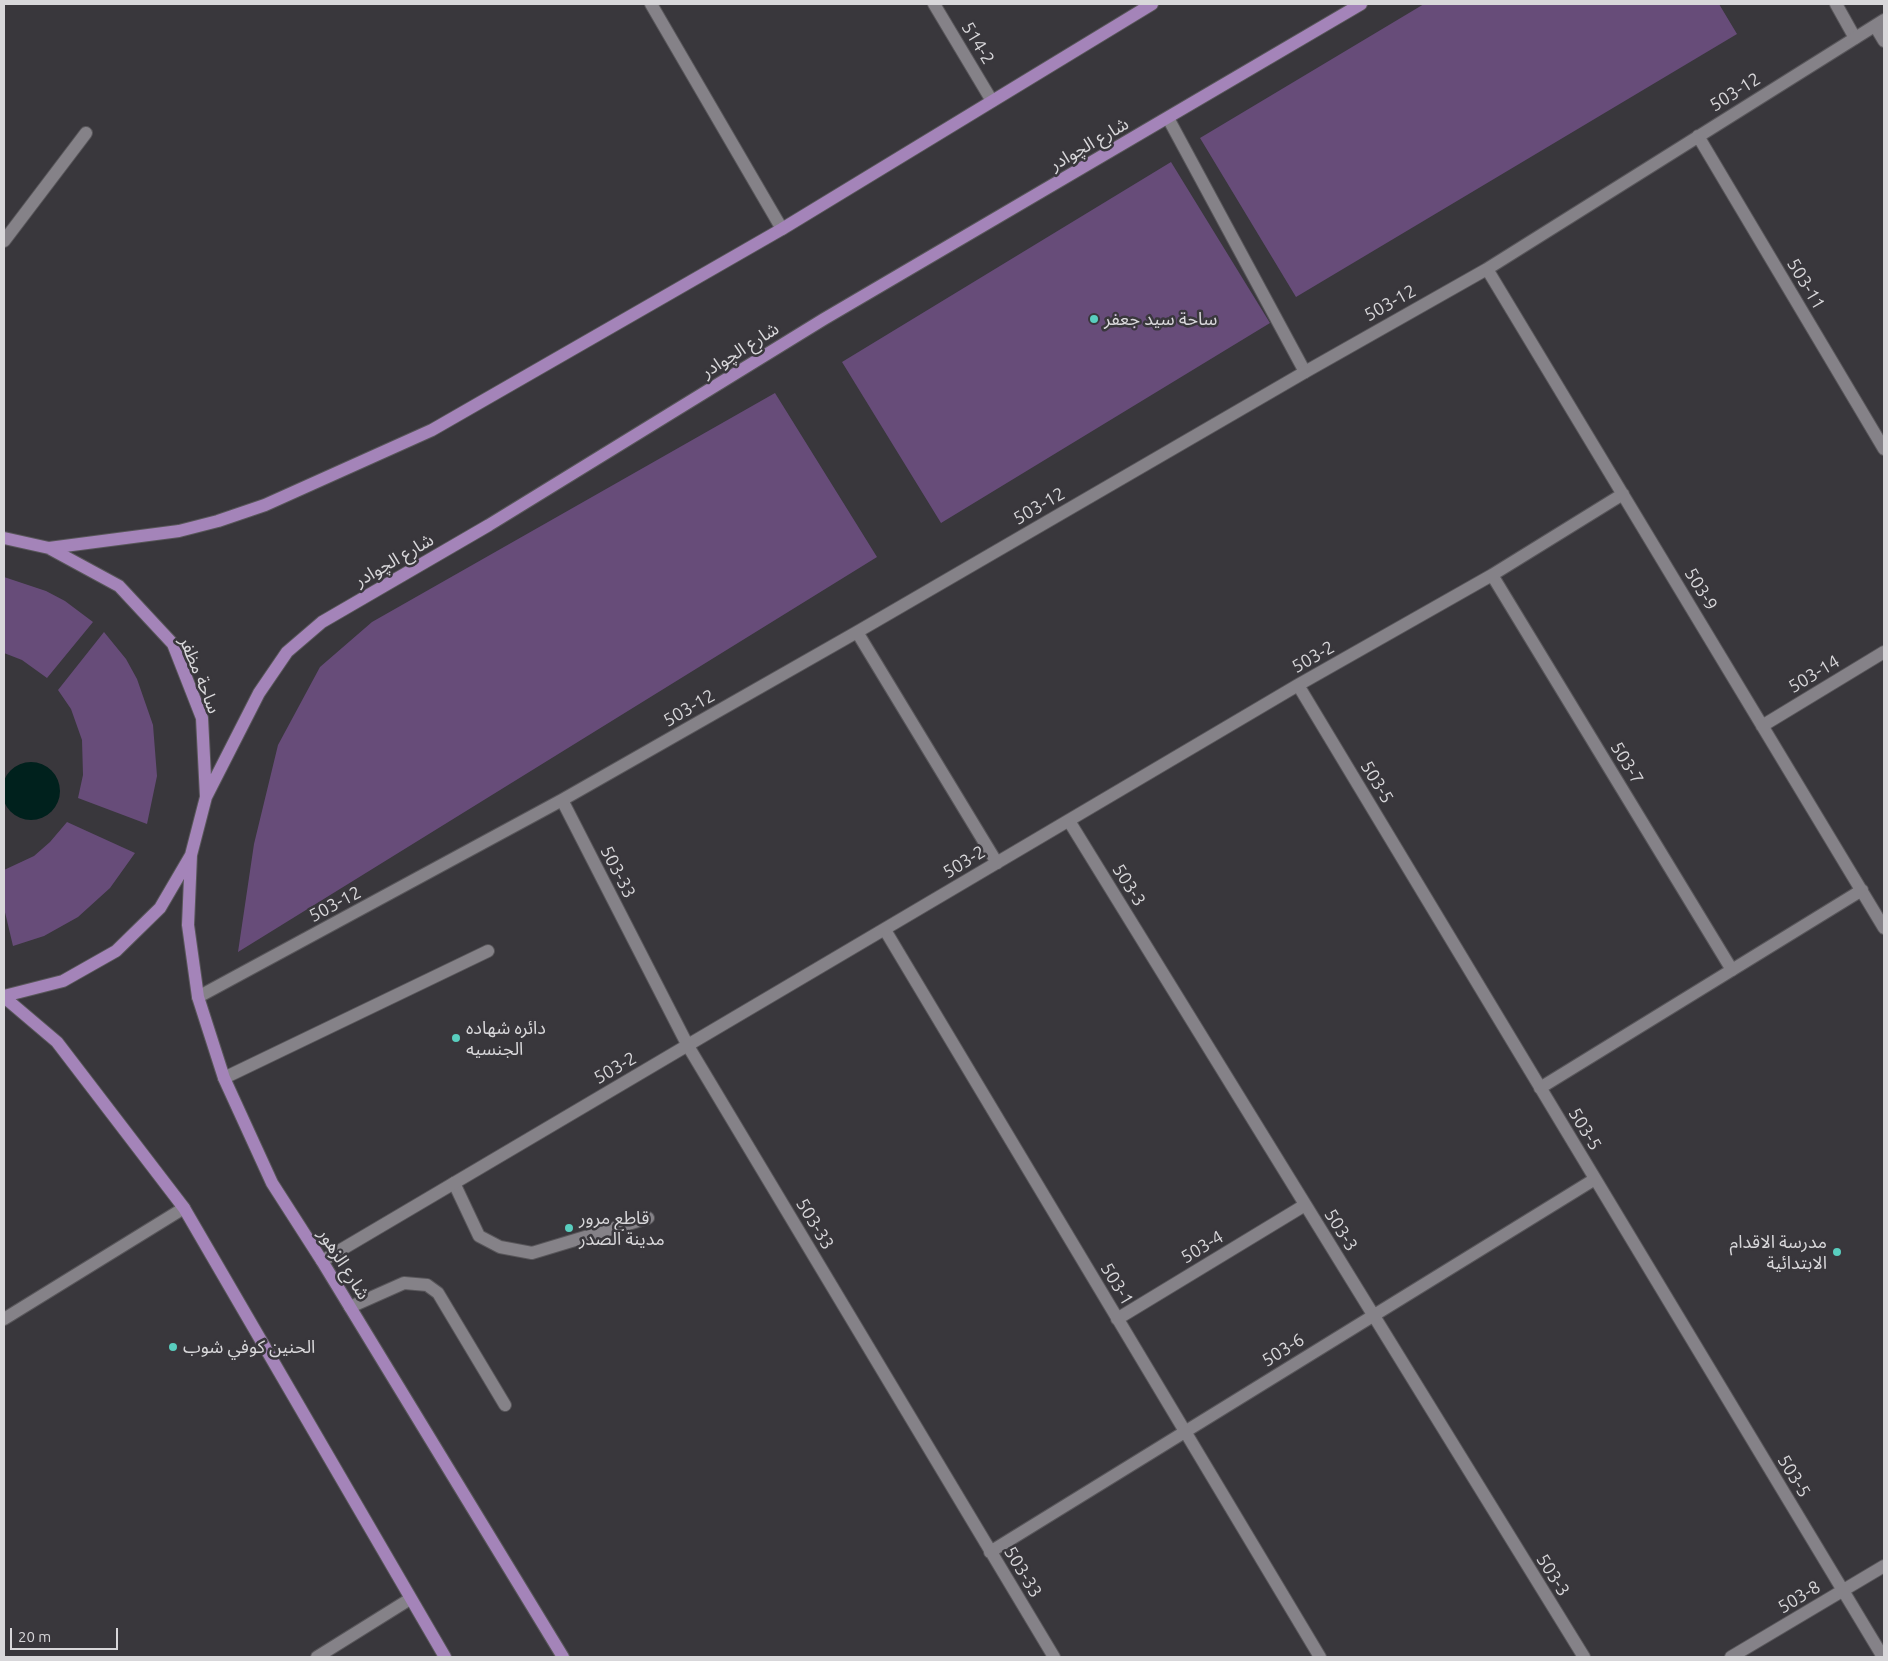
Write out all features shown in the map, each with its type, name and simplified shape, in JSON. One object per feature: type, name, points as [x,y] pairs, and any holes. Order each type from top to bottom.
[{"type":"main road","points":[[49,548],[179,531],[218,522],[265,505],[432,430],[782,228],[1152,4]]},
{"type":"main road","name":"شارع الچوادر","points":[[206,797],[259,693],[287,652],[322,622],[489,525],[824,319],[1361,4]]},
{"type":"main road","name":"ساحة مظفر","points":[[4,538],[49,548],[119,586],[172,644],[202,718],[206,797],[190,855],[160,908],[116,951],[63,981],[4,996]]},
{"type":"main road","name":"شارع الزهور","points":[[190,855],[188,924],[198,997],[224,1078],[272,1183],[322,1261],[563,1657]]},
{"type":"main road","points":[[4,996],[57,1042],[184,1208],[445,1657]]},
{"type":"street","points":[[651,4],[782,228]]},
{"type":"street","name":"514-2","points":[[934,4],[992,101]]},
{"type":"street","points":[[1836,4],[1855,38]]},
{"type":"street","points":[[1880,23],[1884,41]]},
{"type":"street","name":"503-12","points":[[198,997],[562,800],[1487,268],[1880,23]]},
{"type":"street","points":[[1168,118],[1305,372]]},
{"type":"street","points":[[4,241],[86,133]]},
{"type":"street","name":"503-11","points":[[1698,136],[1884,449]]},
{"type":"street","name":"503-9","points":[[1487,268],[1884,928]]},
{"type":"street","name":"503-2","points":[[322,1261],[1298,685],[1492,575],[1623,494]]},
{"type":"street","name":"503-7","points":[[1492,575],[1732,970]]},
{"type":"street","points":[[857,632],[997,863]]},
{"type":"street","name":"503-14","points":[[1762,726],[1884,652]]},
{"type":"street","name":"503-5","points":[[1298,685],[1883,1657]]},
{"type":"street","name":"503-33","points":[[562,800],[688,1046],[1054,1657]]},
{"type":"street","name":"503-3","points":[[1068,821],[1584,1657]]},
{"type":"street","points":[[1540,1088],[1862,890]]},
{"type":"street","name":"503-1","points":[[885,930],[1320,1657]]},
{"type":"street","points":[[224,1078],[488,951]]},
{"type":"street","name":"503-6","points":[[990,1552],[1595,1179]]},
{"type":"street","points":[[454,1183],[479,1236],[500,1247],[532,1253],[648,1218]]},
{"type":"street","name":"503-4","points":[[1117,1319],[1305,1205]]},
{"type":"street","points":[[4,1319],[184,1208]]},
{"type":"street","points":[[350,1307],[404,1283],[427,1285],[438,1293],[505,1405]]},
{"type":"street","name":"503-8","points":[[1731,1657],[1884,1566]]},
{"type":"street","points":[[317,1657],[410,1599]]},
{"type":"shaded area","points":[[1424,4],[1719,4],[1737,34],[1296,297],[1200,138]]},
{"type":"shaded area","points":[[1171,162],[1270,323],[941,523],[842,362]]},
{"type":"shaded area","points":[[775,393],[877,557],[238,952],[254,844],[278,745],[320,667],[372,622]]},
{"type":"shaded area","points":[[4,577],[46,591],[65,601],[93,622],[47,678],[22,660],[4,653]]},
{"type":"shaded area","points":[[104,632],[126,659],[137,679],[153,725],[157,776],[147,824],[78,798],[83,775],[82,740],[71,709],[58,690]]},
{"type":"shaded area","points":[[31,762],[42,764],[55,775],[60,791],[58,802],[47,815],[31,820],[20,818],[7,807],[2,791],[4,780],[15,767]]},
{"type":"shaded area","points":[[67,822],[135,853],[110,888],[78,917],[44,936],[13,946],[4,908],[4,870],[34,856],[50,842]]},
{"type":"place","name":"ساحة سيد جعفر","points":[[1094,319]]},
{"type":"place","name":"دائره شهاده الجنسيه","points":[[456,1038]]},
{"type":"place","name":"قاطع مرور مدينة الصدر","points":[[569,1228]]},
{"type":"place","name":"مدرسة الاقدام الابتدائية","points":[[1837,1252]]},
{"type":"place","name":"الحنين كوفي شوب","points":[[173,1347]]}]
